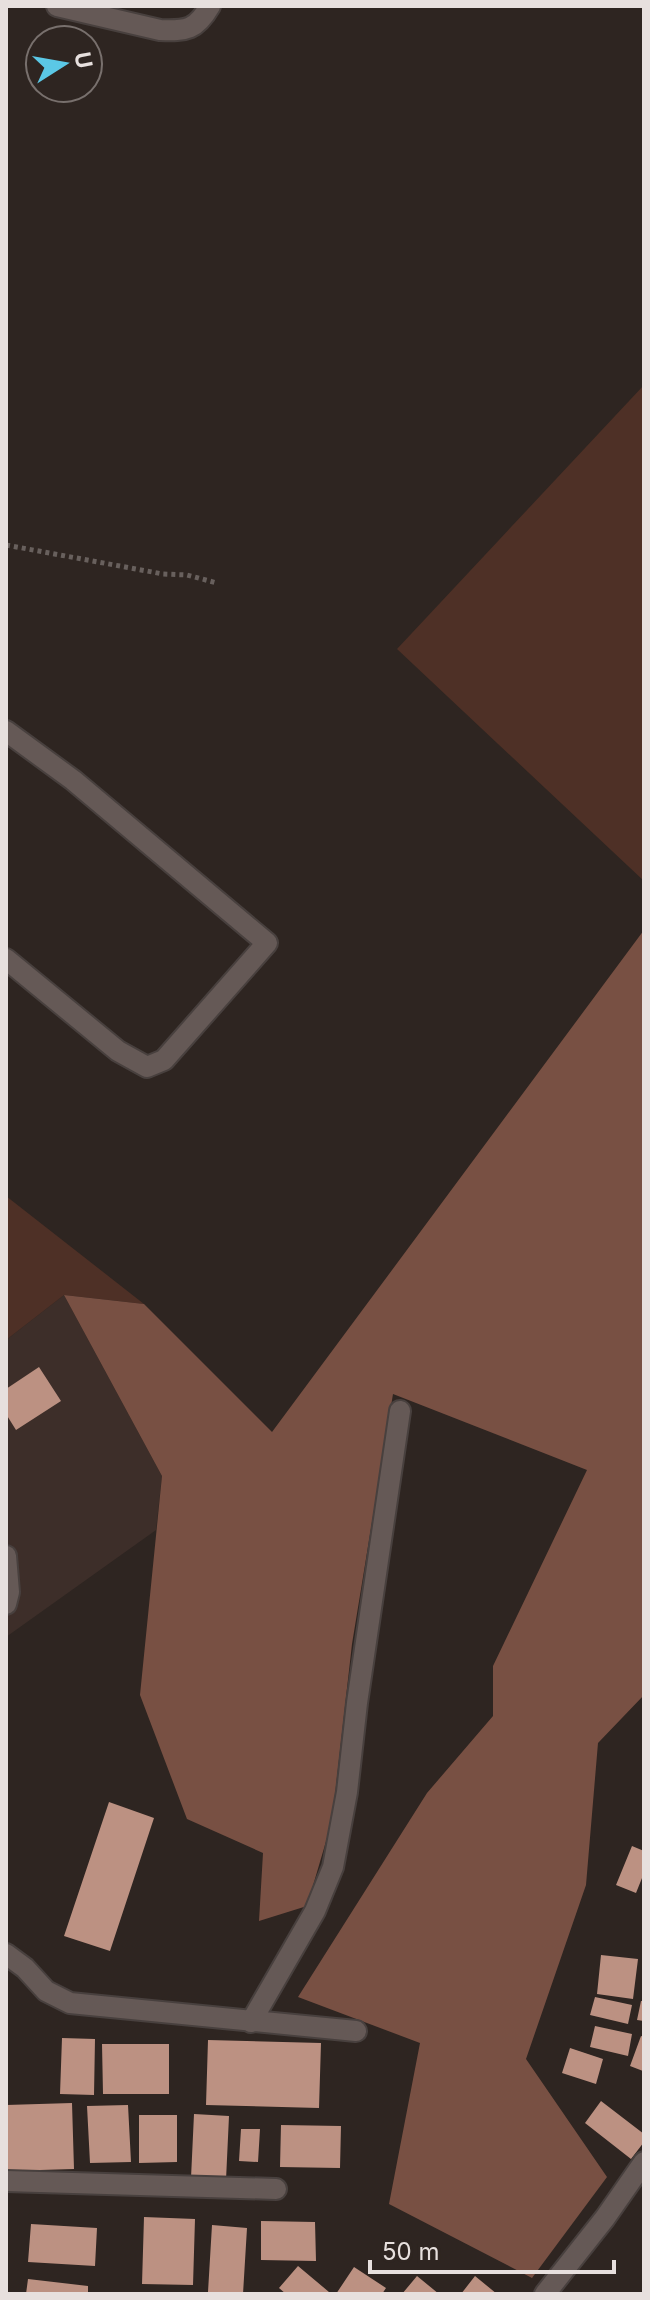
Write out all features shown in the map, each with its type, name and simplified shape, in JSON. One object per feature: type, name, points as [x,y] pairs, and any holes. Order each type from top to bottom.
[{"type":"street","points":[[57,6],[168,30],[193,27],[210,6]]},
{"type":"street","points":[[6,731],[73,780],[267,943],[164,1060],[147,1067],[118,1051],[6,959]]},
{"type":"street","points":[[251,2022],[315,1911],[333,1867],[400,1411]]},
{"type":"street","points":[[6,1556],[9,1592],[6,1604]]},
{"type":"street","points":[[6,1954],[25,1968],[46,1991],[70,2003],[356,2031]]},
{"type":"street","points":[[545,2294],[644,2162]]},
{"type":"street","points":[[6,2181],[276,2189]]},
{"type":"path","points":[[6,545],[163,574],[187,575],[217,583]]},
{"type":"shaded area","points":[[644,385],[644,881],[397,649]]},
{"type":"shaded area","points":[[644,930],[644,1695],[598,1743],[586,1885],[526,2059],[607,2177],[532,2278],[389,2204],[420,2043],[298,1997],[427,1793],[493,1716],[493,1666],[587,1470],[393,1394],[352,1644],[332,1821],[307,1906],[259,1921],[263,1853],[187,1819],[140,1695],[162,1476],[64,1295],[144,1304],[272,1432]]},
{"type":"shaded area","points":[[6,1196],[144,1304],[64,1295],[6,1340]]},
{"type":"shaded area","points":[[64,1295],[162,1476],[156,1530],[6,1637],[6,1340]]},
{"type":"building","points":[[39,1367],[61,1401],[16,1430],[6,1414],[6,1389]]},
{"type":"building","points":[[109,1802],[154,1818],[110,1951],[64,1936]]},
{"type":"building","points":[[632,1846],[644,1851],[644,1873],[636,1893],[616,1885]]},
{"type":"building","points":[[601,1955],[638,1959],[633,1999],[597,1994]]},
{"type":"building","points":[[595,1997],[632,2005],[628,2024],[590,2015]]},
{"type":"building","points":[[641,2001],[644,2001],[644,2021],[637,2020]]},
{"type":"building","points":[[595,2026],[632,2034],[628,2056],[590,2047]]},
{"type":"building","points":[[641,2036],[644,2037],[643,2071],[630,2066]]},
{"type":"building","points":[[62,2038],[95,2039],[94,2095],[60,2094]]},
{"type":"building","points":[[208,2040],[321,2043],[319,2108],[206,2105]]},
{"type":"building","points":[[102,2044],[169,2044],[169,2094],[103,2094]]},
{"type":"building","points":[[570,2048],[603,2059],[596,2084],[562,2073]]},
{"type":"building","points":[[601,2101],[644,2134],[644,2142],[631,2159],[585,2123]]},
{"type":"building","points":[[72,2103],[74,2169],[6,2171],[6,2105]]},
{"type":"building","points":[[128,2105],[131,2162],[90,2163],[87,2106]]},
{"type":"building","points":[[194,2114],[229,2116],[226,2180],[191,2178]]},
{"type":"building","points":[[139,2115],[177,2115],[177,2162],[139,2163]]},
{"type":"building","points":[[281,2125],[341,2126],[340,2168],[280,2167]]},
{"type":"building","points":[[241,2129],[260,2129],[258,2162],[239,2161]]},
{"type":"building","points":[[144,2217],[195,2219],[193,2285],[142,2284]]},
{"type":"building","points":[[261,2221],[315,2222],[316,2261],[261,2260]]},
{"type":"building","points":[[31,2224],[97,2228],[95,2266],[28,2262]]},
{"type":"building","points":[[212,2225],[247,2228],[243,2294],[208,2292]]},
{"type":"building","points":[[298,2266],[329,2292],[286,2294],[279,2288]]},
{"type":"building","points":[[354,2267],[386,2288],[382,2294],[336,2294]]},
{"type":"building","points":[[417,2276],[439,2294],[402,2294]]},
{"type":"building","points":[[475,2276],[497,2294],[461,2294]]},
{"type":"building","points":[[28,2279],[88,2286],[88,2294],[26,2294]]}]
